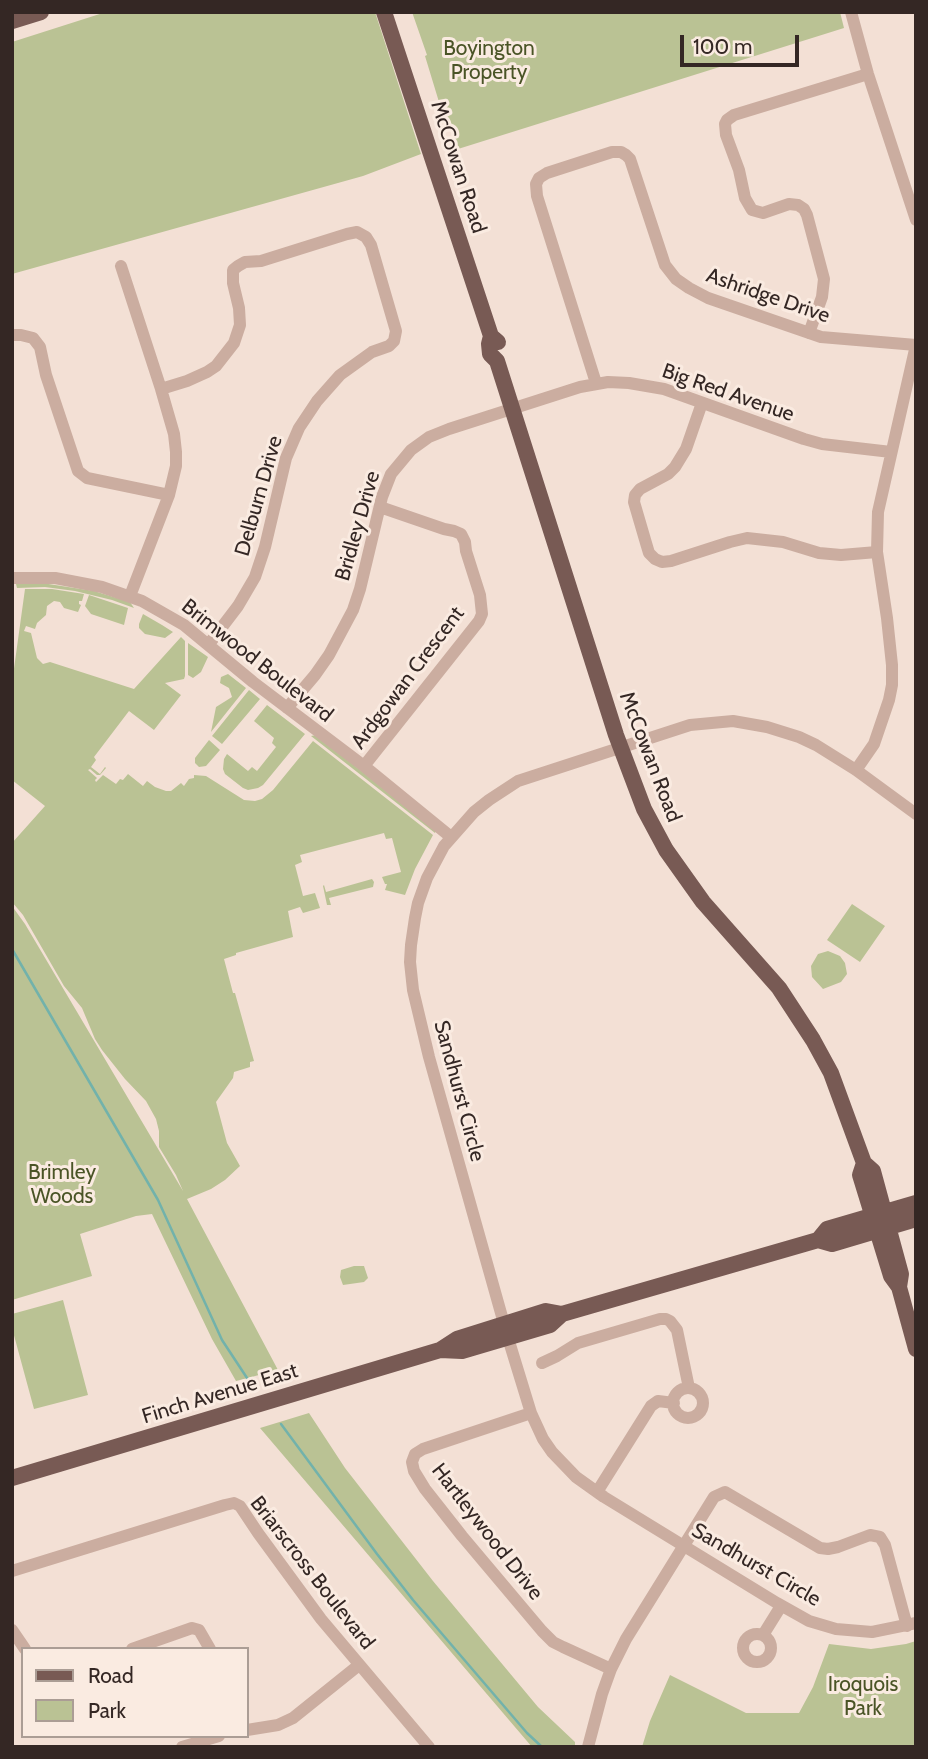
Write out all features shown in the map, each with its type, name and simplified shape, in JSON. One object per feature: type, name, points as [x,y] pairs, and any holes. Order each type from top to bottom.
[{"type":"main road","points":[[12,21],[41,12]]},
{"type":"main road","name":"McCowan Road","points":[[384,12],[491,336],[497,340],[501,352],[497,361],[621,747],[644,809],[666,850],[703,902],[779,988],[813,1040],[835,1083],[863,1163],[860,1175],[901,1274],[899,1287],[916,1349]]},
{"type":"main road","name":"Finch Avenue East","points":[[881,1221],[916,1203]]},
{"type":"main road","name":"Finch Avenue East","points":[[12,1478],[440,1350],[462,1351],[506,1331],[550,1325],[562,1314],[818,1240],[827,1229],[916,1219]]},
{"type":"street","points":[[851,12],[868,74],[916,220]]},
{"type":"street","points":[[809,333],[822,297],[824,279],[807,215],[798,205],[789,204],[763,213],[752,210],[745,198],[725,124],[734,115],[868,74]]},
{"type":"street","name":"Ashridge Drive","points":[[596,383],[537,196],[536,184],[539,178],[547,173],[612,152],[621,152],[630,159],[665,265],[676,279],[689,288],[708,298],[809,333],[836,339],[916,345]]},
{"type":"street","name":"Delburn Drive","points":[[161,389],[207,372],[216,366],[233,343],[240,325],[233,283],[233,270],[238,265],[261,261],[347,234],[357,232],[366,237],[396,331],[394,341],[389,346],[372,352],[340,375],[317,401],[299,428],[286,457],[265,547],[255,577],[238,606],[209,644]]},
{"type":"street","points":[[121,266],[161,389],[174,434],[176,452],[169,495],[130,596]]},
{"type":"street","points":[[12,335],[33,338],[40,347],[46,375],[78,471],[86,478],[169,495]]},
{"type":"street","points":[[856,770],[874,744],[892,685],[887,618],[877,552],[878,512],[891,452],[910,404],[916,345]]},
{"type":"street","name":"Big Red Avenue","points":[[512,408],[596,383],[648,385],[822,444],[891,452]]},
{"type":"street","points":[[702,403],[686,449],[675,467],[668,474],[639,489],[635,495],[634,502],[646,544],[655,559],[662,562],[671,561],[747,538],[783,541],[819,552],[841,555],[877,552]]},
{"type":"street","name":"Bridley Drive","points":[[287,708],[329,655],[353,610],[380,507],[391,474],[399,462],[429,437],[512,408]]},
{"type":"street","name":"Ardgowan Crescent","points":[[365,766],[482,614],[480,595],[461,534],[380,507]]},
{"type":"street","name":"Brimwood Boulevard","points":[[12,578],[55,578],[102,587],[130,596],[184,625],[452,837]]},
{"type":"street","name":"Sandhurst Circle","points":[[911,1625],[872,1632],[836,1629],[809,1620],[781,1606],[597,1492],[576,1477],[552,1452],[531,1413],[426,1046],[413,990],[411,945],[418,903],[428,878],[444,846],[474,812],[518,781],[690,725],[733,721],[767,727],[799,737],[856,770],[916,814]]},
{"type":"street","points":[[541,1363],[578,1343],[666,1319],[677,1330],[689,1388]]},
{"type":"street","points":[[689,1388],[702,1396],[703,1404],[699,1413],[690,1417],[681,1415],[674,1403],[677,1394],[689,1388]]},
{"type":"street","points":[[597,1492],[651,1406],[658,1401],[674,1403]]},
{"type":"street","name":"Hartleywood Drive","points":[[531,1413],[423,1448],[415,1454],[412,1462],[414,1471],[462,1536],[542,1631],[553,1642],[611,1669]]},
{"type":"street","points":[[588,1747],[611,1669],[641,1612],[714,1497],[725,1492],[820,1548],[838,1547],[870,1535],[880,1537],[911,1625]]},
{"type":"street","name":"Briarscross Boulevard","points":[[12,1571],[233,1503],[240,1506],[321,1619],[426,1746]]},
{"type":"street","points":[[763,1635],[781,1606]]},
{"type":"street","points":[[138,1647],[192,1628],[199,1630],[209,1647]]},
{"type":"street","points":[[12,1630],[24,1647]]},
{"type":"street","points":[[248,1730],[278,1725],[293,1718],[359,1665]]},
{"type":"street","points":[[182,1747],[212,1738]]},
{"type":"green space","points":[[106,12],[375,12],[421,154],[363,176],[12,274],[12,42]]},
{"type":"green space","name":"Boyington Property","points":[[412,12],[840,12],[844,28],[458,149],[442,101],[439,102]]},
{"type":"green space","points":[[42,583],[94,591],[130,602],[134,608],[75,591],[45,587],[17,588],[16,584]]},
{"type":"green space","name":"Brimley Woods","points":[[25,589],[52,589],[84,594],[82,601],[79,601],[81,605],[78,612],[64,608],[60,602],[54,601],[47,606],[46,615],[37,623],[35,629],[26,626],[24,631],[31,633],[37,658],[43,664],[50,662],[134,689],[181,637],[185,641],[184,679],[165,683],[181,695],[154,730],[129,711],[94,757],[96,760],[91,767],[100,774],[106,768],[100,775],[88,770],[97,778],[96,782],[103,775],[116,784],[128,774],[143,786],[147,781],[155,787],[171,791],[181,783],[184,786],[194,775],[206,776],[244,800],[255,801],[273,790],[313,741],[433,835],[405,895],[385,890],[387,884],[382,877],[401,872],[392,838],[386,839],[384,833],[300,855],[302,862],[295,865],[303,896],[315,893],[320,908],[303,913],[300,907],[288,911],[293,937],[224,959],[254,1061],[250,1062],[250,1067],[234,1072],[233,1078],[216,1102],[227,1143],[240,1166],[211,1189],[187,1199],[278,1370],[236,1381],[212,1339],[152,1214],[136,1216],[80,1234],[92,1276],[12,1300],[12,906],[183,1191],[159,1147],[156,1119],[146,1101],[102,1050],[82,1008],[64,986],[23,915],[12,902],[12,843],[45,806],[12,780],[12,683]]},
{"type":"green space","points":[[89,595],[128,608],[124,625],[91,614],[85,606]]},
{"type":"green space","points":[[143,614],[173,632],[165,638],[145,634],[139,628]]},
{"type":"green space","points":[[188,643],[208,657],[201,672],[193,678],[188,675]]},
{"type":"green space","points":[[228,674],[246,688],[211,732],[216,707],[232,697],[229,688],[220,683],[221,677]]},
{"type":"green space","points":[[249,690],[260,699],[222,744],[212,736]]},
{"type":"green space","points":[[267,705],[305,734],[263,785],[248,790],[225,774],[224,759],[227,754],[248,771],[252,767],[257,771],[276,747],[272,743],[274,738],[254,721]]},
{"type":"green space","points":[[316,735],[436,830],[435,833],[311,736]]},
{"type":"green space","points":[[209,740],[220,750],[206,766],[199,767],[195,758]]},
{"type":"green space","points":[[372,879],[373,887],[329,898],[331,905],[327,905],[324,885],[326,892]]},
{"type":"green space","points":[[852,904],[885,926],[860,962],[827,940]]},
{"type":"green space","points":[[828,951],[840,956],[845,963],[847,974],[841,982],[823,989],[812,977],[811,966],[818,954]]},
{"type":"green space","points":[[364,1266],[368,1278],[364,1282],[343,1285],[341,1270]]},
{"type":"green space","points":[[63,1300],[88,1395],[34,1409],[12,1328],[12,1314]]},
{"type":"green space","points":[[309,1413],[345,1468],[433,1581],[538,1707],[575,1742],[575,1747],[532,1747],[260,1428]]},
{"type":"green space","name":"Iroquois Park","points":[[916,1641],[916,1747],[642,1747],[670,1675],[746,1713],[799,1713],[813,1687],[829,1644],[871,1649]]},
{"type":"waterway","points":[[12,949],[158,1200],[222,1340],[249,1381]]},
{"type":"waterway","points":[[281,1424],[413,1600],[542,1747]]}]
